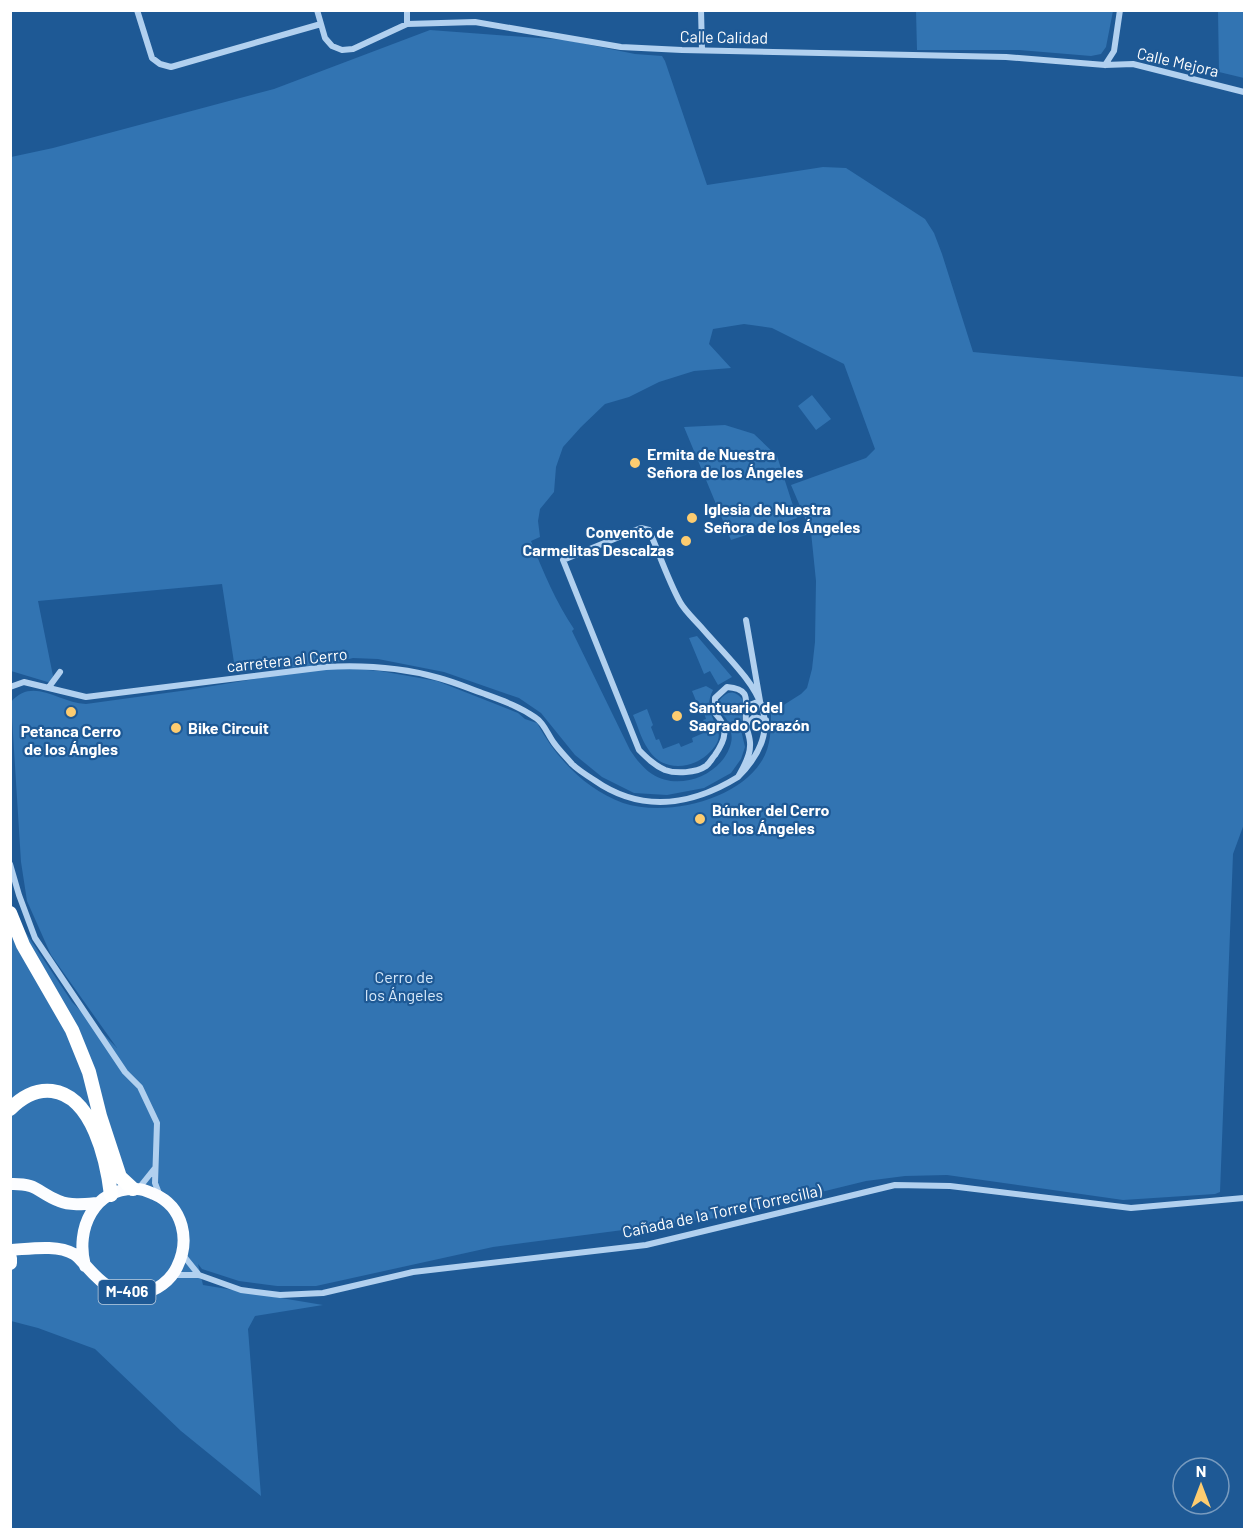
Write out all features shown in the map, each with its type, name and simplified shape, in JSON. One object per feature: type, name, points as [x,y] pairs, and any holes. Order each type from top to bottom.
[{"type":"highway","points":[[10,913],[23,945],[72,1030],[89,1072],[100,1116],[120,1177],[136,1189]]},
{"type":"highway","points":[[10,1109],[20,1100],[42,1090],[56,1091],[76,1102],[89,1119],[108,1170],[111,1195]]},
{"type":"highway","points":[[10,1184],[36,1187],[60,1202],[77,1205],[98,1203]]},
{"type":"highway","name":"M-406","points":[[10,1250],[66,1251],[76,1255],[86,1266],[102,1283],[115,1291],[144,1293],[160,1286],[173,1275],[183,1255],[182,1225],[172,1206],[160,1197],[136,1189],[111,1195],[98,1203],[84,1224],[81,1251],[86,1266]]},
{"type":"highway","points":[[10,1258],[10,1263]]},
{"type":"street","points":[[137,10],[153,58],[160,64],[171,66],[321,24]]},
{"type":"street","name":"Calle Calidad","points":[[317,10],[325,38],[332,46],[342,50],[353,49],[408,24],[475,22],[621,47],[1006,57],[1106,65]]},
{"type":"street","points":[[407,10],[408,24]]},
{"type":"street","points":[[702,10],[702,50]]},
{"type":"street","points":[[1106,65],[1114,51],[1120,10]]},
{"type":"street","name":"Calle Mejora","points":[[1106,65],[1133,64],[1245,92]]},
{"type":"street","points":[[738,777],[748,758],[751,745],[746,725],[747,700],[744,693],[736,687],[727,687],[715,698],[715,713],[722,721],[724,730],[723,743],[707,765],[690,772],[668,771],[652,763],[639,750],[563,560],[641,528],[649,530],[681,603],[743,676],[760,700]]},
{"type":"street","points":[[738,777],[753,763],[763,742],[766,720],[760,700],[746,620]]},
{"type":"street","name":"carretera al Cerro","points":[[10,687],[24,682],[86,697],[326,667],[391,669],[438,677],[517,706],[538,719],[553,742],[574,766],[602,786],[643,802],[670,803],[699,796],[722,787],[738,777]]},
{"type":"street","points":[[49,687],[60,672]]},
{"type":"street","points":[[747,706],[760,700]]},
{"type":"street","points":[[746,725],[754,717],[766,720]]},
{"type":"street","points":[[10,864],[35,938],[125,1072],[140,1088],[157,1124],[155,1183],[160,1197]]},
{"type":"street","points":[[136,1189],[155,1167]]},
{"type":"street","name":"Cañada de la Torre (Torrecilla)","points":[[173,1275],[199,1275],[241,1290],[280,1295],[323,1293],[413,1272],[646,1245],[895,1185],[950,1186],[1131,1208],[1245,1198]]},
{"type":"street","points":[[183,1255],[199,1275]]},
{"type":"green space","points":[[916,10],[1113,11],[1106,47],[1101,54],[1091,56],[1019,50],[917,50]]},
{"type":"green space","points":[[1218,11],[1244,11],[1244,78],[1219,72]]},
{"type":"green space","name":"Cerro de los Ángeles","points":[[430,30],[566,40],[635,54],[662,56],[707,185],[823,167],[846,168],[925,219],[934,233],[942,254],[973,352],[1244,377],[1244,824],[1233,854],[1220,1192],[1123,1200],[947,1175],[905,1176],[866,1181],[715,1218],[493,1247],[316,1286],[277,1286],[239,1281],[202,1269],[198,1264],[203,1285],[323,1305],[255,1316],[248,1329],[261,1496],[181,1431],[95,1349],[38,1328],[11,1321],[10,909],[72,1002],[117,1048],[51,955],[27,901],[21,862],[11,702],[28,691],[47,693],[86,704],[326,667],[380,671],[437,681],[518,713],[525,719],[537,723],[553,748],[573,771],[596,790],[623,803],[659,808],[699,802],[718,796],[750,776],[761,762],[769,744],[771,713],[807,688],[815,642],[816,581],[811,532],[791,485],[866,458],[875,449],[844,364],[772,328],[744,324],[713,329],[709,344],[731,368],[694,371],[659,382],[629,397],[605,404],[563,447],[556,467],[554,492],[540,509],[538,521],[540,537],[531,541],[550,587],[574,629],[572,631],[632,753],[649,772],[663,779],[687,781],[710,772],[726,754],[732,737],[730,726],[719,710],[719,701],[731,693],[737,694],[743,700],[741,730],[745,747],[741,759],[731,773],[704,788],[667,795],[634,793],[602,777],[575,755],[541,713],[519,698],[444,672],[378,659],[353,658],[317,667],[235,669],[222,584],[38,601],[53,676],[51,683],[11,671],[11,157],[53,148],[274,89]]},
{"type":"green space","points":[[812,395],[831,419],[816,430],[798,406]]},
{"type":"green space","points":[[725,425],[754,434],[777,456],[797,518],[731,540],[684,427]]},
{"type":"green space","points":[[697,636],[732,677],[718,685],[710,671],[704,674],[689,638]]},
{"type":"green space","points":[[706,686],[713,690],[709,707],[719,733],[715,746],[700,760],[691,764],[672,766],[663,763],[655,757],[641,737],[633,715],[647,709],[656,740],[659,739],[663,749],[679,743],[681,747],[693,742],[692,738],[708,731],[703,720],[706,719],[702,707],[699,708],[692,691]]},
{"type":"place","name":"Ermita de Nuestra Señora de los Ángeles","points":[[635,463]]},
{"type":"place","name":"Iglesia de Nuestra Señora de los Ángeles","points":[[692,518]]},
{"type":"place","name":"Convento de Carmelitas Descalzas","points":[[686,541]]},
{"type":"place","name":"Petanca Cerro de los Ángles","points":[[71,712]]},
{"type":"place","name":"Santuario del Sagrado Corazón","points":[[677,716]]},
{"type":"place","name":"Bike Circuit","points":[[176,728]]},
{"type":"place","name":"Búnker del Cerro de los Ángeles","points":[[700,819]]}]
